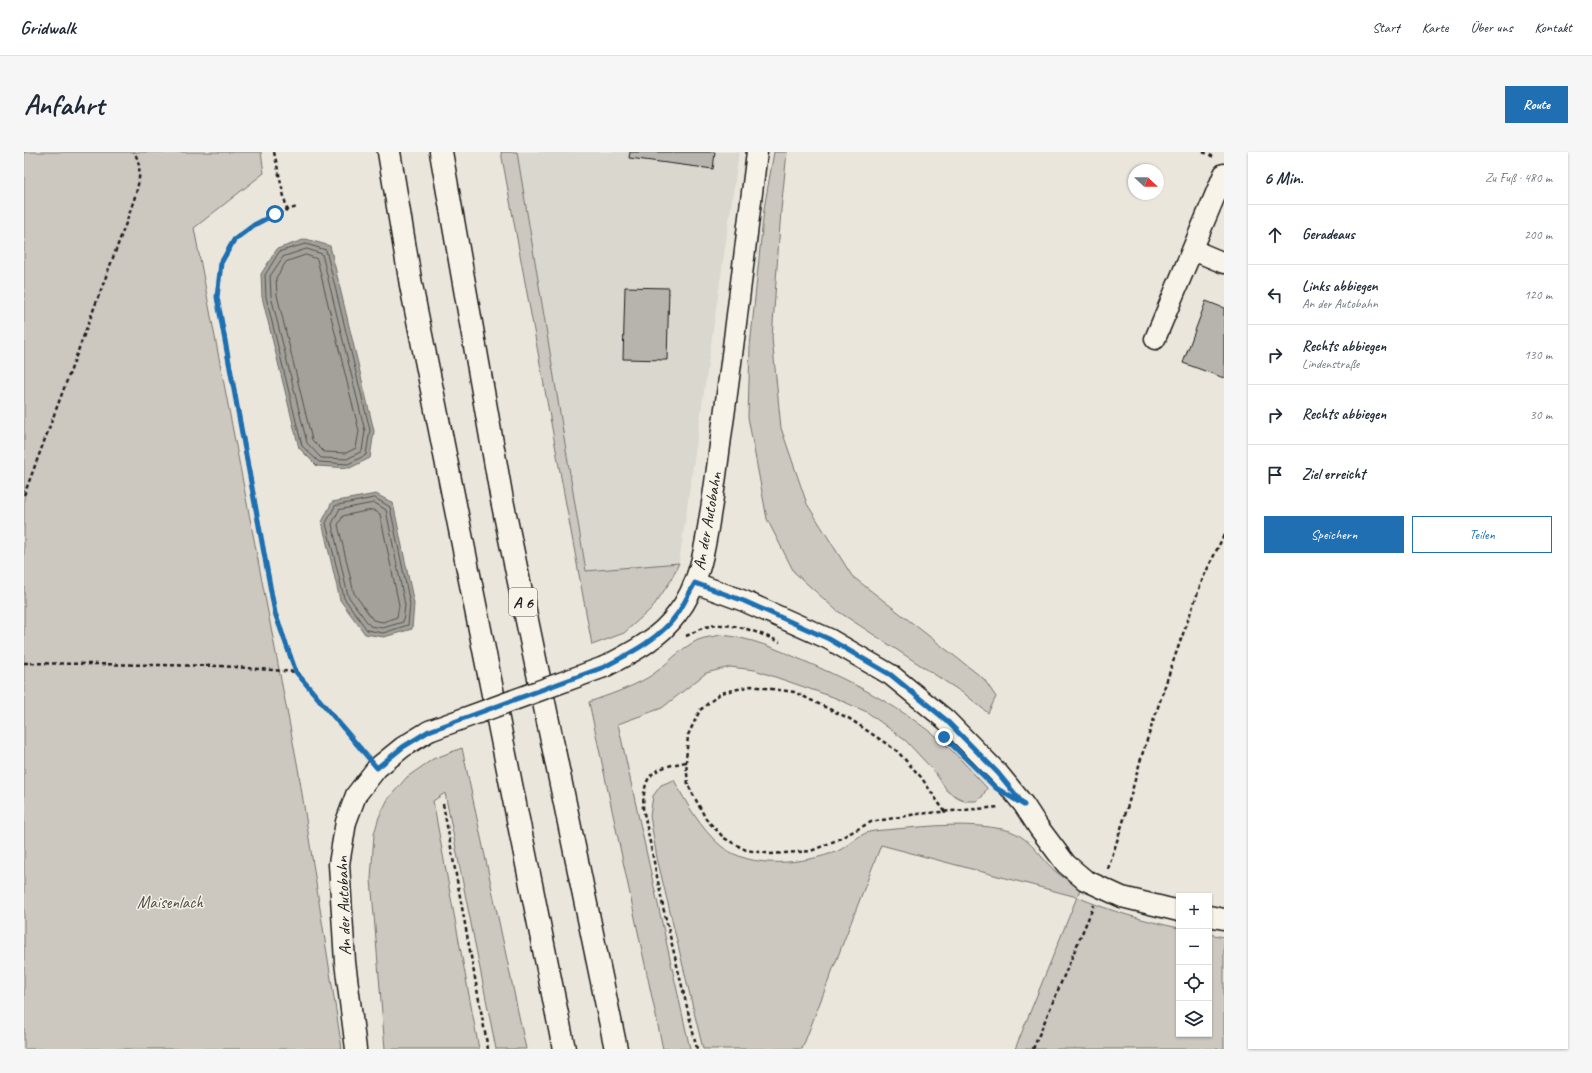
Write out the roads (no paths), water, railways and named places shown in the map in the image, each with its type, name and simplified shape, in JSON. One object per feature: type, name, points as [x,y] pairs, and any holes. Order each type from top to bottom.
[{"type":"highway","points":[[389,152],[412,285],[564,1049]]},
{"type":"highway","name":"A 6","points":[[441,152],[502,500],[616,1049]]},
{"type":"street","name":"An der Autobahn","points":[[356,1049],[345,962],[338,864],[346,822],[356,795],[377,768],[403,747],[429,731],[604,667],[626,656],[658,635],[678,614],[695,583],[705,548],[713,497],[757,152]]},
{"type":"street","points":[[1155,339],[1224,174]]},
{"type":"street","points":[[1193,250],[1224,263]]},
{"type":"street","points":[[695,583],[744,601],[829,639],[891,675],[946,720],[998,773],[1024,805],[1066,864],[1085,880],[1102,886],[1122,897],[1176,910]]},
{"type":"street","points":[[1212,917],[1224,919]]},
{"type":"water","points":[[306,239],[330,246],[374,431],[370,458],[350,468],[317,466],[299,448],[262,297],[261,274],[277,249]]},
{"type":"water","points":[[376,494],[393,503],[414,604],[412,629],[384,637],[365,634],[340,600],[322,522],[332,502]]},
{"type":"park label","name":"Maisenlach","points":[[170,902]]}]
